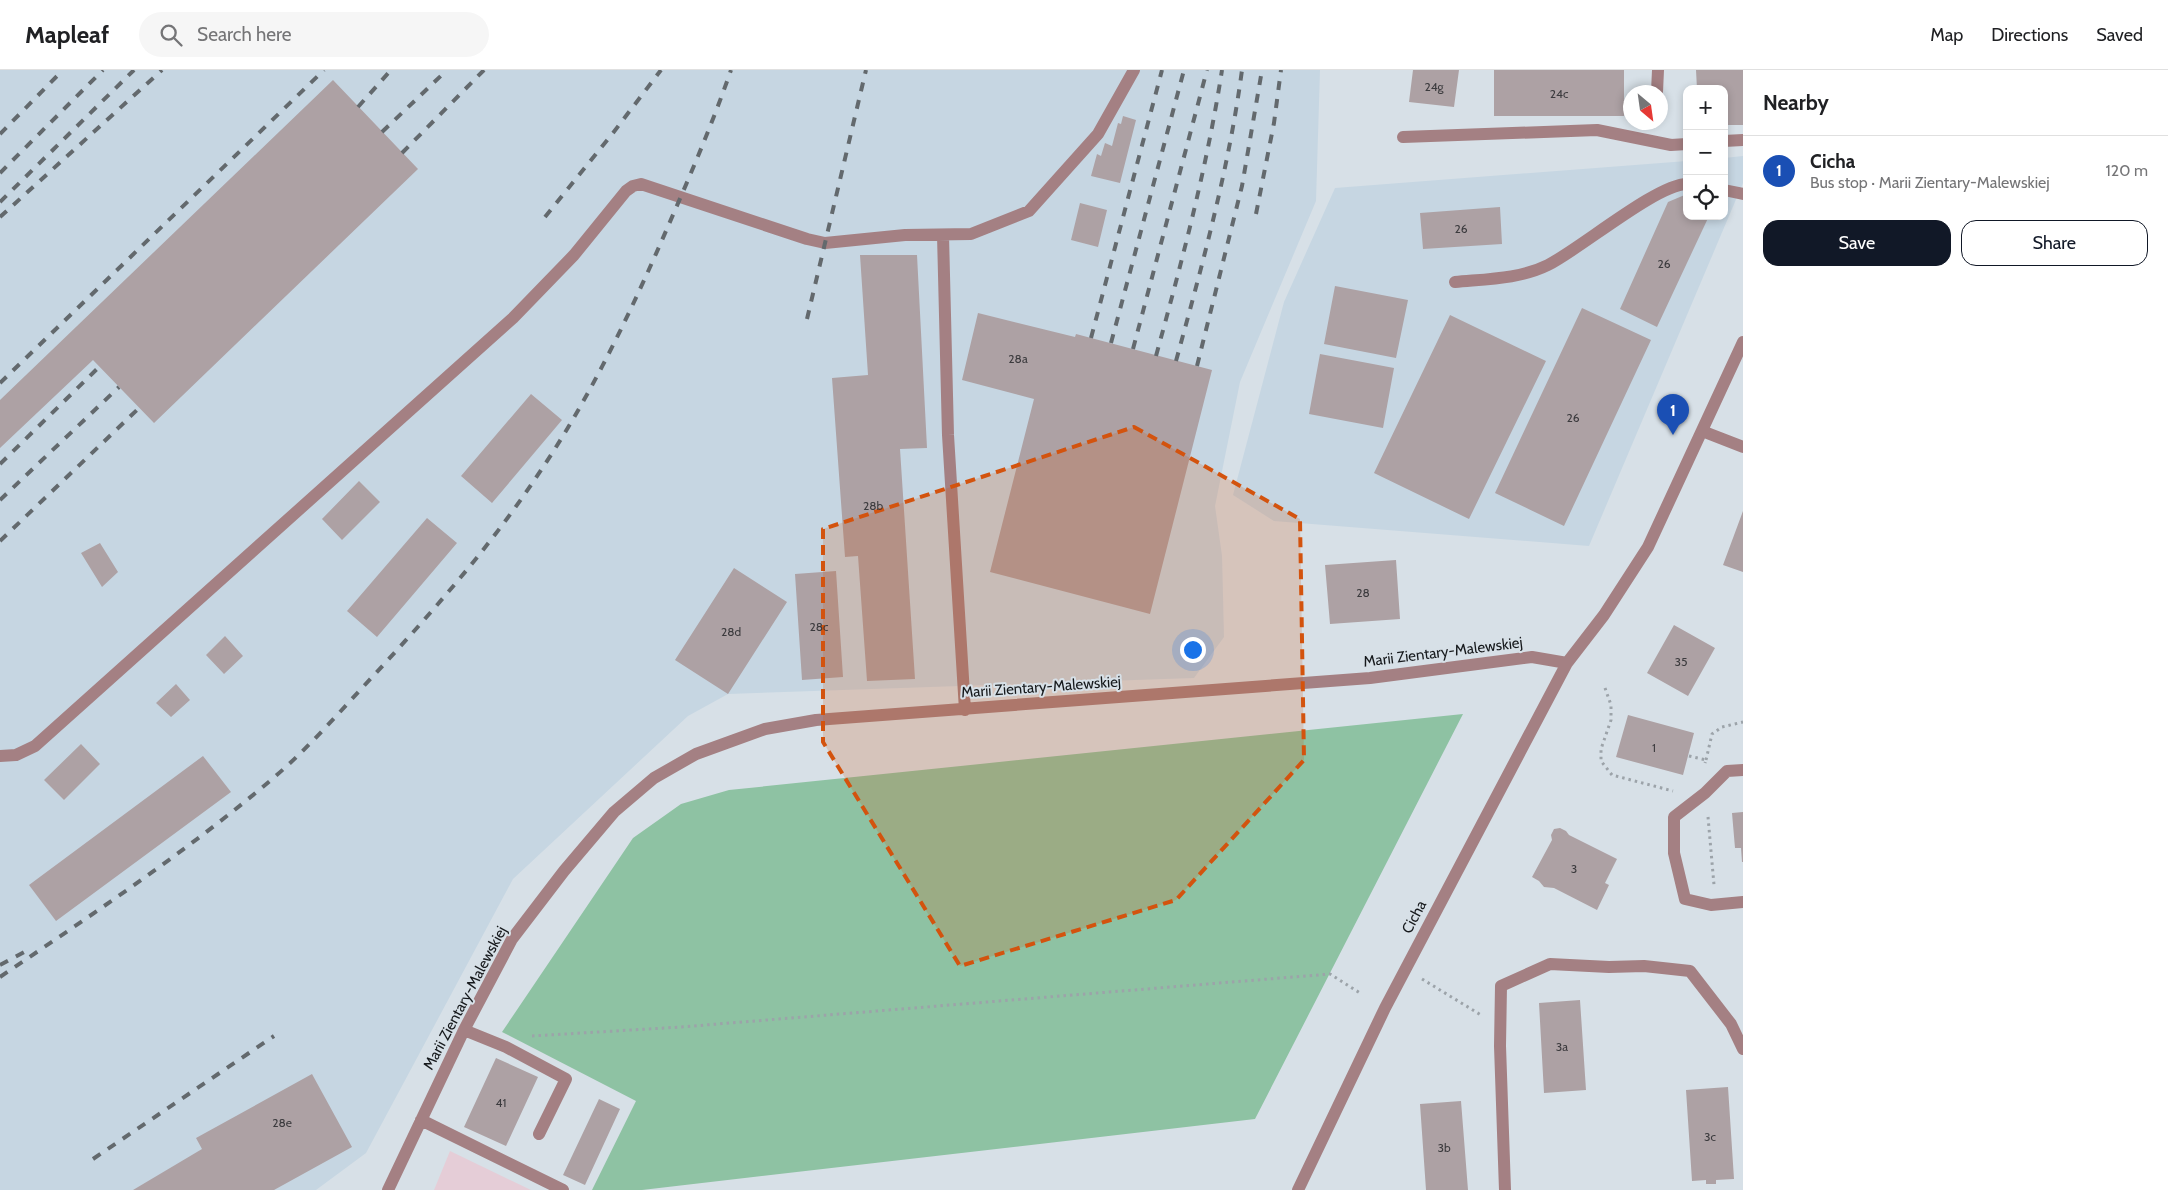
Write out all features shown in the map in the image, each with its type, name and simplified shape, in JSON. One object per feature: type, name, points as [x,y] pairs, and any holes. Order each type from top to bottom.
[{"type":"street","points":[[0,756],[16,755],[35,746],[513,318],[574,256],[626,191],[633,186],[641,184],[798,237],[826,243],[905,235],[971,234],[1029,211],[1098,134],[1134,70]]},
{"type":"street","points":[[1657,85],[1658,70]]},
{"type":"street","points":[[1403,137],[1597,130],[1671,145],[1683,144]]},
{"type":"street","points":[[1728,141],[1743,140]]},
{"type":"street","points":[[1454,282],[1526,274],[1549,265],[1657,194],[1683,184]]},
{"type":"street","points":[[1728,191],[1743,194]]},
{"type":"street","points":[[943,234],[948,435],[966,710]]},
{"type":"street","points":[[1567,663],[1604,615],[1648,547],[1743,342]]},
{"type":"street","points":[[1702,431],[1743,446]]},
{"type":"street","name":"Marii Zientary-Malewskiej","points":[[388,1190],[464,1030],[512,939],[558,878],[614,812],[654,778],[696,754],[765,729],[816,720],[1370,678],[1532,657],[1567,663]]},
{"type":"street","name":"Cicha","points":[[1298,1190],[1385,1008],[1567,663]]},
{"type":"street","points":[[1743,770],[1727,771],[1674,817],[1674,853],[1685,900],[1711,905],[1743,902]]},
{"type":"street","points":[[1505,1190],[1500,1046],[1501,986],[1550,964],[1609,967],[1644,966],[1690,971],[1731,1024],[1743,1050]]},
{"type":"street","points":[[464,1030],[506,1047],[566,1079],[539,1134]]},
{"type":"street","points":[[421,1120],[563,1190]]},
{"type":"path","points":[[1605,688],[1611,705],[1611,720],[1602,749],[1601,761],[1612,775],[1683,793],[1693,790],[1708,812],[1714,890]]},
{"type":"path","points":[[1705,766],[1712,734],[1722,727],[1743,722]]},
{"type":"path","points":[[1689,756],[1706,760]]},
{"type":"path","points":[[506,1047],[513,1037],[690,1026],[1330,974],[1360,993]]},
{"type":"path","points":[[1422,979],[1459,1002]]},
{"type":"highlighted area","points":[[1134,427],[1300,519],[1304,760],[1176,900],[960,966],[823,742],[823,529]]},
{"type":"shaded area","points":[[0,70],[1320,70],[1316,201],[1240,382],[1215,506],[1222,556],[1224,637],[1194,678],[728,694],[688,716],[513,879],[366,1153],[316,1190],[0,1190]]},
{"type":"shaded area","points":[[1743,156],[1743,183],[1728,218],[1728,175],[1728,158]]},
{"type":"shaded area","points":[[1683,161],[1683,220],[1727,220],[1589,546],[1274,521],[1233,495],[1284,302],[1335,188]]},
{"type":"shaded area","points":[[450,1151],[531,1190],[434,1190]]},
{"type":"green space","points":[[1463,714],[1255,1119],[642,1190],[592,1190],[636,1101],[502,1032],[633,838],[681,804],[729,790]]},
{"type":"building","points":[[1413,70],[1459,70],[1454,107],[1409,102]]},
{"type":"building","points":[[1494,70],[1624,70],[1623,116],[1494,116]]},
{"type":"building","points":[[1696,70],[1743,70],[1743,125],[1728,125],[1728,85],[1697,85]]},
{"type":"building","points":[[333,80],[418,169],[154,423],[93,360],[0,448],[0,400]]},
{"type":"building","points":[[1123,116],[1136,120],[1120,183],[1091,176],[1097,154],[1101,156],[1105,143],[1112,146],[1118,123],[1121,124]]},
{"type":"building","points":[[1683,196],[1683,220],[1707,220],[1657,327],[1620,309],[1668,202]]},
{"type":"building","points":[[1080,203],[1107,210],[1098,247],[1071,240]]},
{"type":"building","points":[[1500,207],[1502,244],[1423,249],[1420,213]]},
{"type":"building","points":[[860,255],[917,255],[927,448],[900,449],[915,679],[867,681],[858,556],[845,557],[832,378],[868,375]]},
{"type":"building","points":[[1335,286],[1408,300],[1396,358],[1324,344]]},
{"type":"building","points":[[1582,308],[1651,340],[1564,526],[1495,493]]},
{"type":"building","points":[[978,313],[1075,337],[1076,334],[1212,370],[1150,614],[990,572],[1034,399],[962,380]]},
{"type":"building","points":[[1450,315],[1546,361],[1469,519],[1374,473]]},
{"type":"building","points":[[1320,354],[1394,368],[1383,428],[1309,414]]},
{"type":"building","points":[[531,394],[562,420],[492,503],[461,476]]},
{"type":"building","points":[[359,481],[380,502],[342,540],[322,519]]},
{"type":"building","points":[[1743,511],[1743,572],[1723,565]]},
{"type":"building","points":[[427,518],[457,543],[377,637],[347,611]]},
{"type":"building","points":[[100,543],[118,572],[102,587],[81,553]]},
{"type":"building","points":[[1396,560],[1400,619],[1330,624],[1325,565]]},
{"type":"building","points":[[734,568],[787,602],[728,694],[675,660]]},
{"type":"building","points":[[836,571],[843,677],[802,680],[795,574]]},
{"type":"building","points":[[1674,625],[1715,648],[1688,696],[1647,673]]},
{"type":"building","points":[[225,636],[243,656],[224,674],[206,655]]},
{"type":"building","points":[[176,684],[190,700],[171,717],[156,703]]},
{"type":"building","points":[[1628,715],[1694,733],[1683,775],[1616,757]]},
{"type":"building","points":[[81,744],[100,764],[64,800],[44,780]]},
{"type":"building","points":[[203,756],[231,792],[56,921],[29,885]]},
{"type":"building","points":[[1743,812],[1742,862],[1741,848],[1735,848],[1732,813]]},
{"type":"building","points":[[1560,828],[1569,835],[1617,859],[1605,883],[1609,885],[1597,910],[1554,888],[1544,887],[1532,877],[1552,840],[1551,835],[1554,829]]},
{"type":"building","points":[[1580,1000],[1586,1090],[1544,1093],[1539,1003]]},
{"type":"building","points":[[496,1058],[538,1077],[506,1146],[464,1127]]},
{"type":"building","points":[[312,1074],[352,1147],[274,1190],[133,1190],[202,1149],[196,1138]]},
{"type":"building","points":[[1728,1087],[1734,1179],[1716,1180],[1716,1184],[1706,1184],[1706,1180],[1692,1181],[1686,1090]]},
{"type":"building","points":[[599,1099],[620,1109],[585,1185],[563,1175]]},
{"type":"building","points":[[1461,1101],[1468,1190],[1426,1190],[1420,1104]]},
{"type":"railway","points":[[0,134],[63,70]]},
{"type":"railway","points":[[0,173],[103,70]]},
{"type":"railway","points":[[0,202],[134,70]]},
{"type":"railway","points":[[0,217],[162,70]]},
{"type":"railway","points":[[0,383],[324,70]]},
{"type":"railway","points":[[358,107],[391,70]]},
{"type":"railway","points":[[382,132],[447,70]]},
{"type":"railway","points":[[402,153],[484,70]]},
{"type":"railway","points":[[545,217],[661,70]]},
{"type":"railway","points":[[0,977],[172,857],[239,807],[285,768],[397,650],[479,555],[517,505],[554,450],[590,389],[637,295],[675,211],[731,70]]},
{"type":"railway","points":[[807,319],[866,70]]},
{"type":"railway","points":[[1091,338],[1162,70]]},
{"type":"railway","points":[[1111,343],[1184,70]]},
{"type":"railway","points":[[1133,349],[1207,70]]},
{"type":"railway","points":[[1156,356],[1201,178],[1222,70]]},
{"type":"railway","points":[[1176,361],[1205,253],[1222,180],[1242,70]]},
{"type":"railway","points":[[1197,366],[1242,186],[1262,70]]},
{"type":"railway","points":[[1256,214],[1274,123],[1281,70]]},
{"type":"railway","points":[[0,464],[99,367]]},
{"type":"railway","points":[[0,500],[119,387]]},
{"type":"railway","points":[[0,541],[139,408]]},
{"type":"railway","points":[[0,965],[30,949]]},
{"type":"railway","points":[[93,1159],[274,1036]]},
{"type":"place","name":"Cicha","points":[[1673,435]]}]
